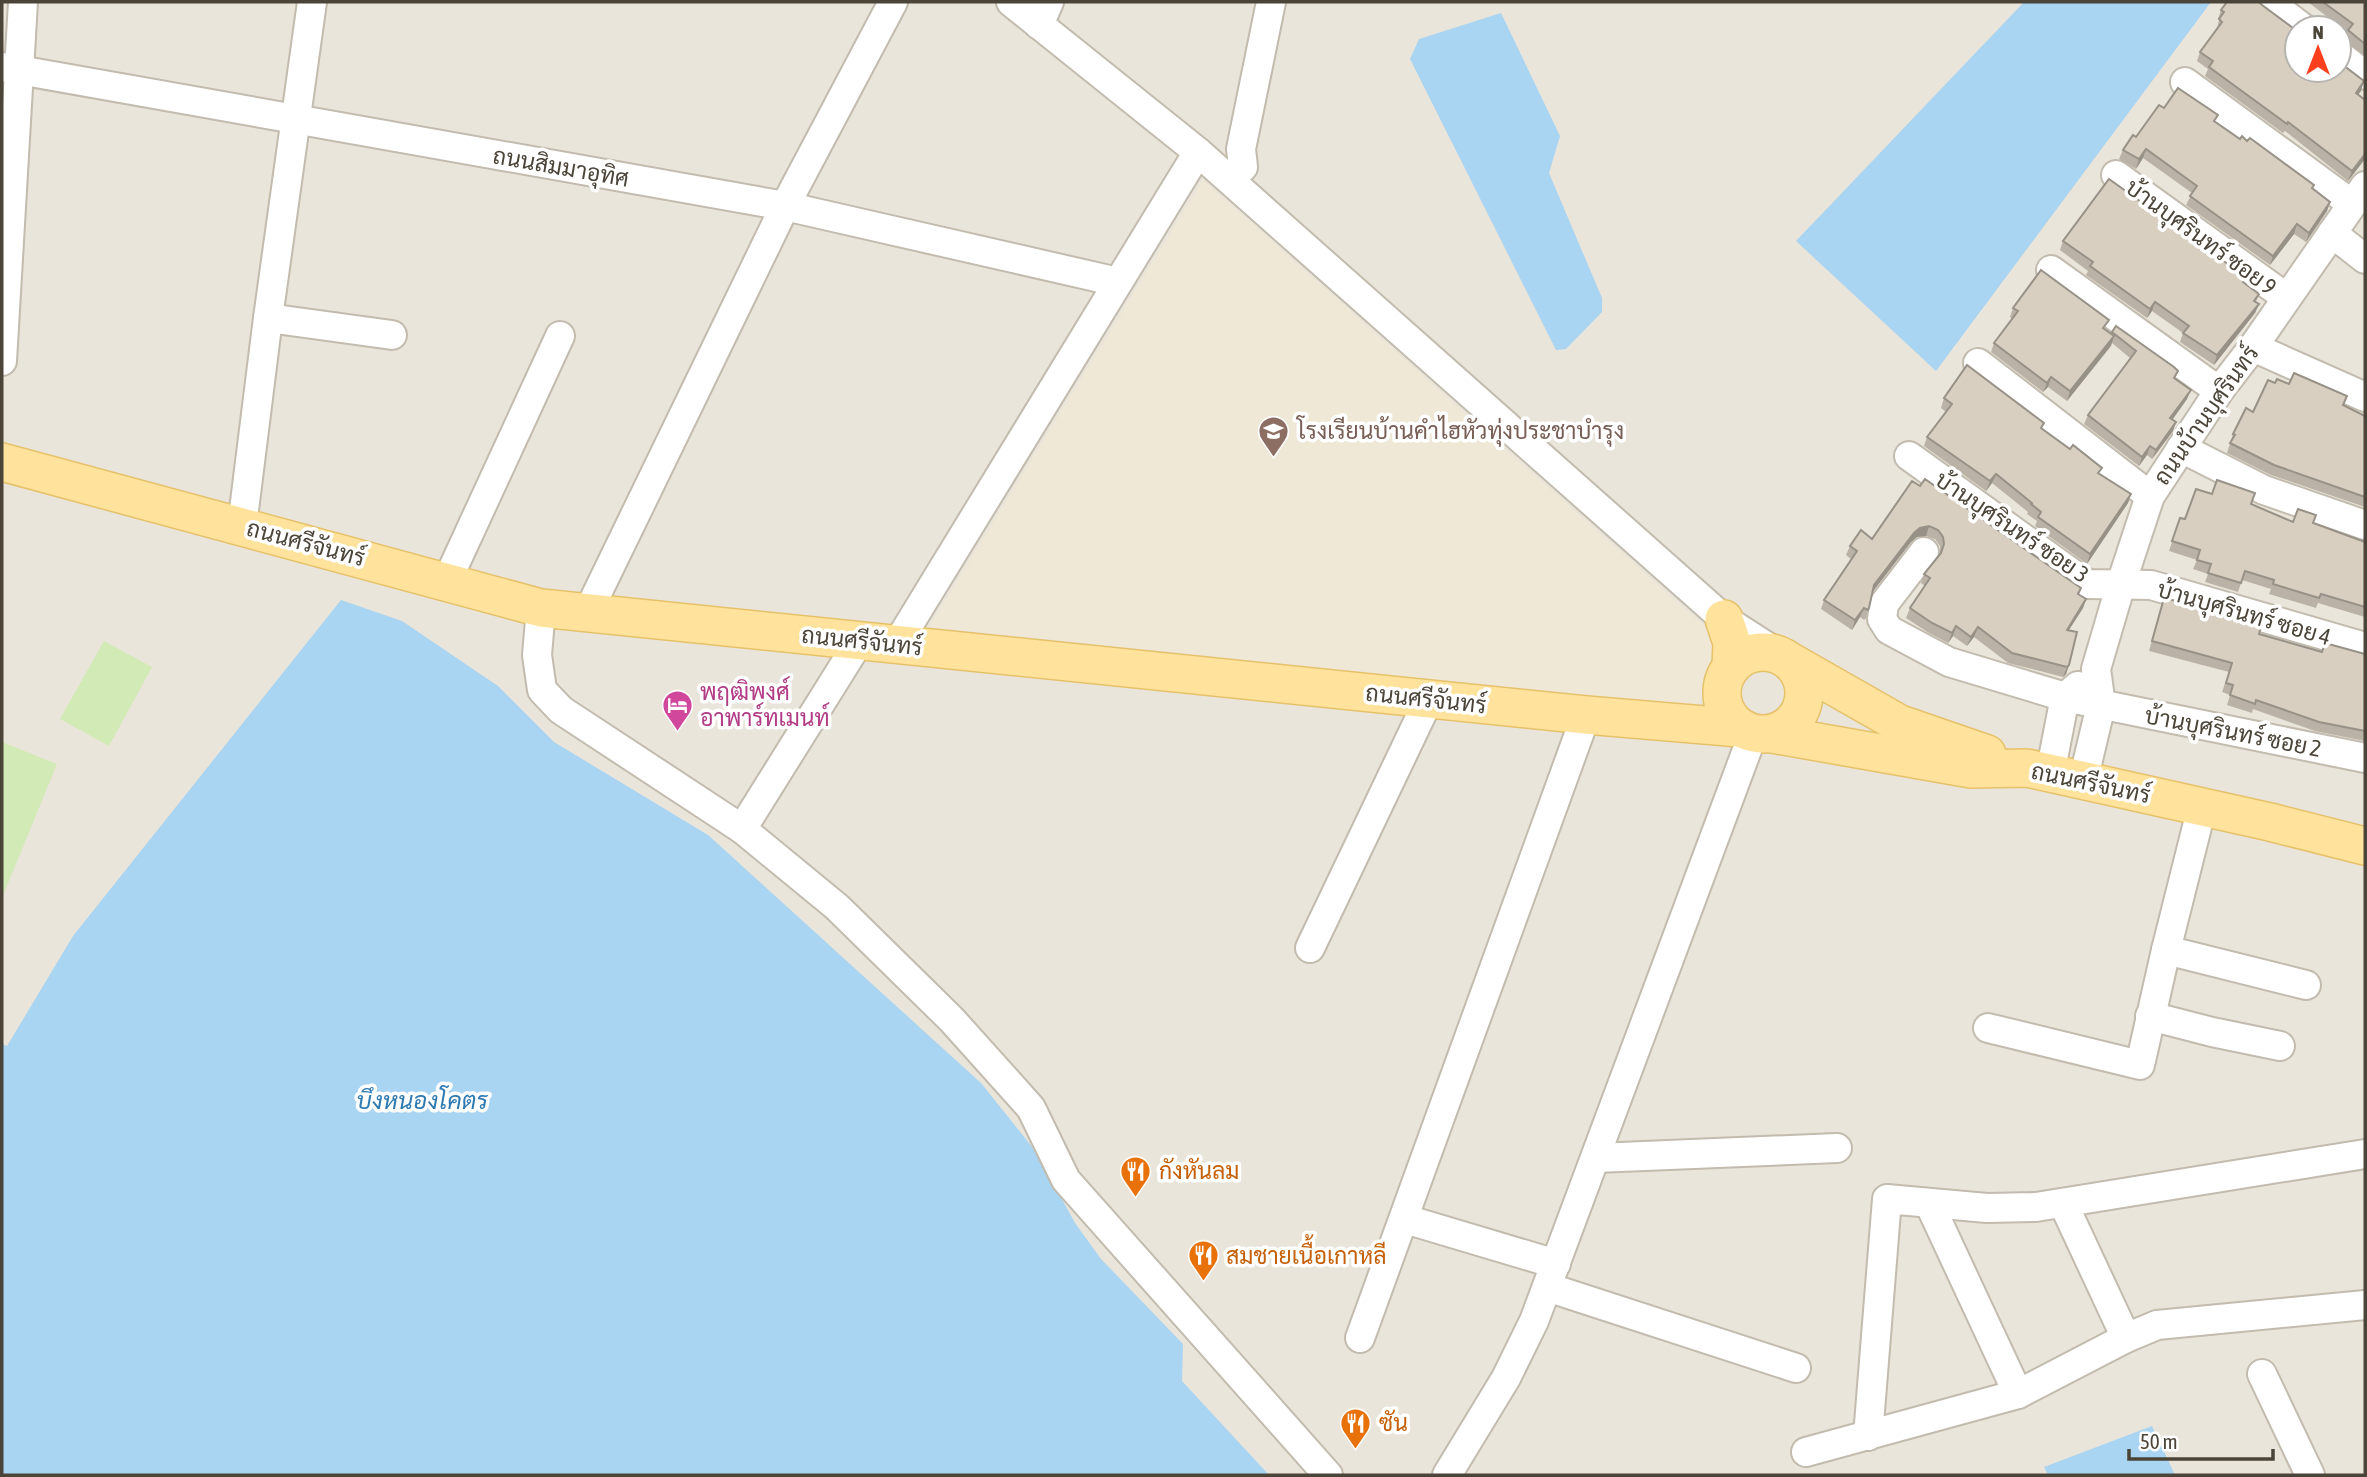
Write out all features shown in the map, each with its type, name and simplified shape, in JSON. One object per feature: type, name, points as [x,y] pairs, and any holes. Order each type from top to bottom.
[{"type":"main road","name":"ถนนศรีจันทร์","points":[[2,462],[541,608],[1678,723],[1744,712],[1971,769],[2053,774],[2365,846]]},
{"type":"main road","points":[[1724,619],[1732,643],[1744,712]]},
{"type":"main road","points":[[1744,712],[1751,654],[1775,654],[1900,724],[2053,774]]},
{"type":"main road","points":[[1744,712],[1784,729],[1795,720],[1802,708],[1803,681],[1797,669],[1786,659]]},
{"type":"street","points":[[2,361],[10,69],[23,2]]},
{"type":"street","points":[[242,526],[312,2]]},
{"type":"street","points":[[588,612],[785,206],[893,2]]},
{"type":"street","points":[[1011,2],[1044,13],[1724,619],[1786,659]]},
{"type":"street","points":[[1229,179],[1243,167],[1241,149],[1271,2]]},
{"type":"street","points":[[2269,2],[2285,14]]},
{"type":"street","name":"ถนนสิมมาอุทิศ","points":[[10,69],[785,206],[1118,282]]},
{"type":"street","points":[[2185,82],[2359,195]]},
{"type":"street","points":[[897,644],[1198,152]]},
{"type":"street","name":"บ้านบุศรินทร์ ซอย 9","points":[[2116,175],[2287,299]]},
{"type":"street","name":"ถนนบ้านบุศรินทร์","points":[[2096,670],[2150,496],[2219,391],[2359,195]]},
{"type":"street","points":[[2333,233],[2365,259]]},
{"type":"street","points":[[2051,270],[2219,391]]},
{"type":"street","points":[[268,318],[392,335]]},
{"type":"street","points":[[447,581],[560,336]]},
{"type":"street","points":[[2253,347],[2365,397]]},
{"type":"street","points":[[1978,363],[2150,496]]},
{"type":"street","points":[[2181,448],[2264,489],[2365,525]]},
{"type":"street","name":"บ้านบุศรินทร์ ซอย 3","points":[[1909,456],[2087,584],[2121,584]]},
{"type":"street","name":"บ้านบุศรินทร์ ซอย 2","points":[[1924,552],[1884,604],[1882,619],[1889,630],[1949,662],[2065,697],[2365,758]]},
{"type":"street","name":"บ้านบุศรินทร์ ซอย 4","points":[[2121,584],[2151,585],[2365,647]]},
{"type":"street","points":[[541,608],[537,654],[542,690],[561,710],[742,829],[837,908],[952,1020],[1031,1108],[1066,1180],[1328,1475]]},
{"type":"street","points":[[742,829],[860,640]]},
{"type":"street","points":[[2053,774],[2065,697],[2096,670]]},
{"type":"street","points":[[2053,774],[2101,705],[2096,670]]},
{"type":"street","points":[[1310,948],[1429,699]]},
{"type":"street","points":[[1447,1475],[1506,1378],[1552,1276],[1596,1158],[1744,712]]},
{"type":"street","points":[[1360,1338],[1586,715]]},
{"type":"street","points":[[1988,1028],[2140,1065],[2202,807]]},
{"type":"street","points":[[2166,950],[2306,985]]},
{"type":"street","points":[[2150,1016],[2280,1046]]},
{"type":"street","points":[[1596,1158],[1837,1148]]},
{"type":"street","points":[[1868,1436],[1887,1199],[2009,1209],[2063,1203],[2365,1154]]},
{"type":"street","points":[[1928,1203],[2018,1394]]},
{"type":"street","points":[[2063,1203],[2126,1338]]},
{"type":"street","points":[[1405,1219],[1796,1368]]},
{"type":"street","points":[[1806,1452],[2018,1394],[2126,1338],[2157,1325],[2365,1306]]},
{"type":"street","points":[[2262,1374],[2310,1475]]},
{"type":"shaded area","points":[[2,2],[2365,2],[2365,1475],[2,1475]]},
{"type":"shaded area","name":"โรงเรียนบ้านคำไฮหัวทุ่งประชาบำรุง","points":[[1203,180],[1713,634],[1719,645],[1697,707],[929,627]]},
{"type":"green space","points":[[104,641],[152,667],[109,746],[60,719]]},
{"type":"green space","points":[[2,742],[57,764],[2,898]]},
{"type":"water","points":[[2024,2],[2211,2],[1936,371],[1796,241]]},
{"type":"water","points":[[1501,13],[1560,136],[1549,173],[1602,298],[1602,312],[1566,349],[1556,350],[1410,59],[1419,39]]},
{"type":"water","name":"บึงหนองโคตร","points":[[341,600],[402,621],[498,686],[554,742],[708,835],[981,1083],[1037,1153],[1075,1223],[1101,1259],[1183,1344],[1182,1381],[1269,1475],[2,1475],[2,1044],[7,1046],[73,936]]},
{"type":"water","points":[[2152,1426],[2175,1475],[2048,1475],[2044,1467]]},
{"type":"building","points":[[2227,2],[2259,2],[2283,21],[2283,84],[2353,84],[2353,73],[2364,81],[2356,93],[2365,100],[2365,154],[2352,171],[2209,67],[2213,61],[2200,52],[2222,22],[2219,19],[2224,12],[2221,10]]},
{"type":"building","points":[[2323,2],[2365,2],[2365,44],[2353,34],[2353,14],[2339,14]]},
{"type":"building","points":[[2178,88],[2218,115],[2214,121],[2240,139],[2242,136],[2247,141],[2250,138],[2314,185],[2312,188],[2330,202],[2309,233],[2297,224],[2273,256],[2190,196],[2197,186],[2146,149],[2139,159],[2123,150],[2159,105],[2164,108]]},
{"type":"building","points":[[2109,179],[2246,277],[2243,282],[2259,294],[2254,301],[2259,304],[2217,355],[2183,333],[2189,326],[2155,302],[2150,309],[2090,266],[2093,262],[2063,241]]},
{"type":"building","points":[[2041,270],[2109,320],[2103,328],[2114,336],[2070,391],[2051,377],[2047,383],[1994,343],[2018,311],[2013,308]]},
{"type":"building","points":[[2116,326],[2174,367],[2178,371],[2174,378],[2191,390],[2170,418],[2176,422],[2156,450],[2150,446],[2142,457],[2088,415],[2136,351],[2112,332]]},
{"type":"building","points":[[1967,365],[2044,423],[2041,428],[2070,449],[2073,445],[2102,468],[2098,473],[2131,494],[2090,554],[2038,517],[2041,512],[1996,474],[1990,481],[1927,437],[1952,404],[1944,398]]},
{"type":"building","points":[[2294,373],[2347,396],[2343,405],[2365,416],[2365,497],[2274,465],[2230,443],[2246,408],[2253,412],[2268,380],[2275,383],[2277,379],[2289,384]]},
{"type":"building","points":[[1925,479],[2081,588],[2078,594],[2086,599],[2067,630],[2077,632],[2067,667],[2012,653],[1978,627],[1971,637],[1956,626],[1952,633],[1910,608],[1930,578],[1924,574],[1941,553],[1944,544],[1938,530],[1929,526],[1914,533],[1874,585],[1868,610],[1864,608],[1855,620],[1824,600],[1857,551],[1850,546],[1861,530],[1872,539],[1912,481],[1920,486]]},
{"type":"building","points":[[2217,480],[2255,493],[2251,504],[2293,522],[2298,509],[2316,515],[2313,523],[2365,542],[2365,607],[2321,594],[2319,598],[2273,584],[2274,580],[2245,571],[2241,583],[2208,573],[2211,564],[2197,560],[2200,550],[2172,541],[2180,518],[2185,519],[2196,489],[2212,494]]},
{"type":"building","points":[[2164,598],[2217,611],[2216,613],[2261,627],[2259,634],[2322,652],[2325,643],[2365,654],[2365,731],[2319,722],[2256,700],[2255,704],[2230,695],[2233,685],[2226,683],[2232,663],[2152,641]]},
{"type":"place","name":"โรงเรียนบ้านคำไฮหัวทุ่งประชาบำรุง","points":[[1274,458]]},
{"type":"place","name":"พฤฒิพงศ์ อาพาร์ทเมนท์","points":[[677,732]]},
{"type":"place","name":"กังหันลม","points":[[1136,1198]]},
{"type":"place","name":"สมชายเนื้อเกาหลี","points":[[1203,1283]]},
{"type":"place","name":"ซัน","points":[[1356,1450]]}]
